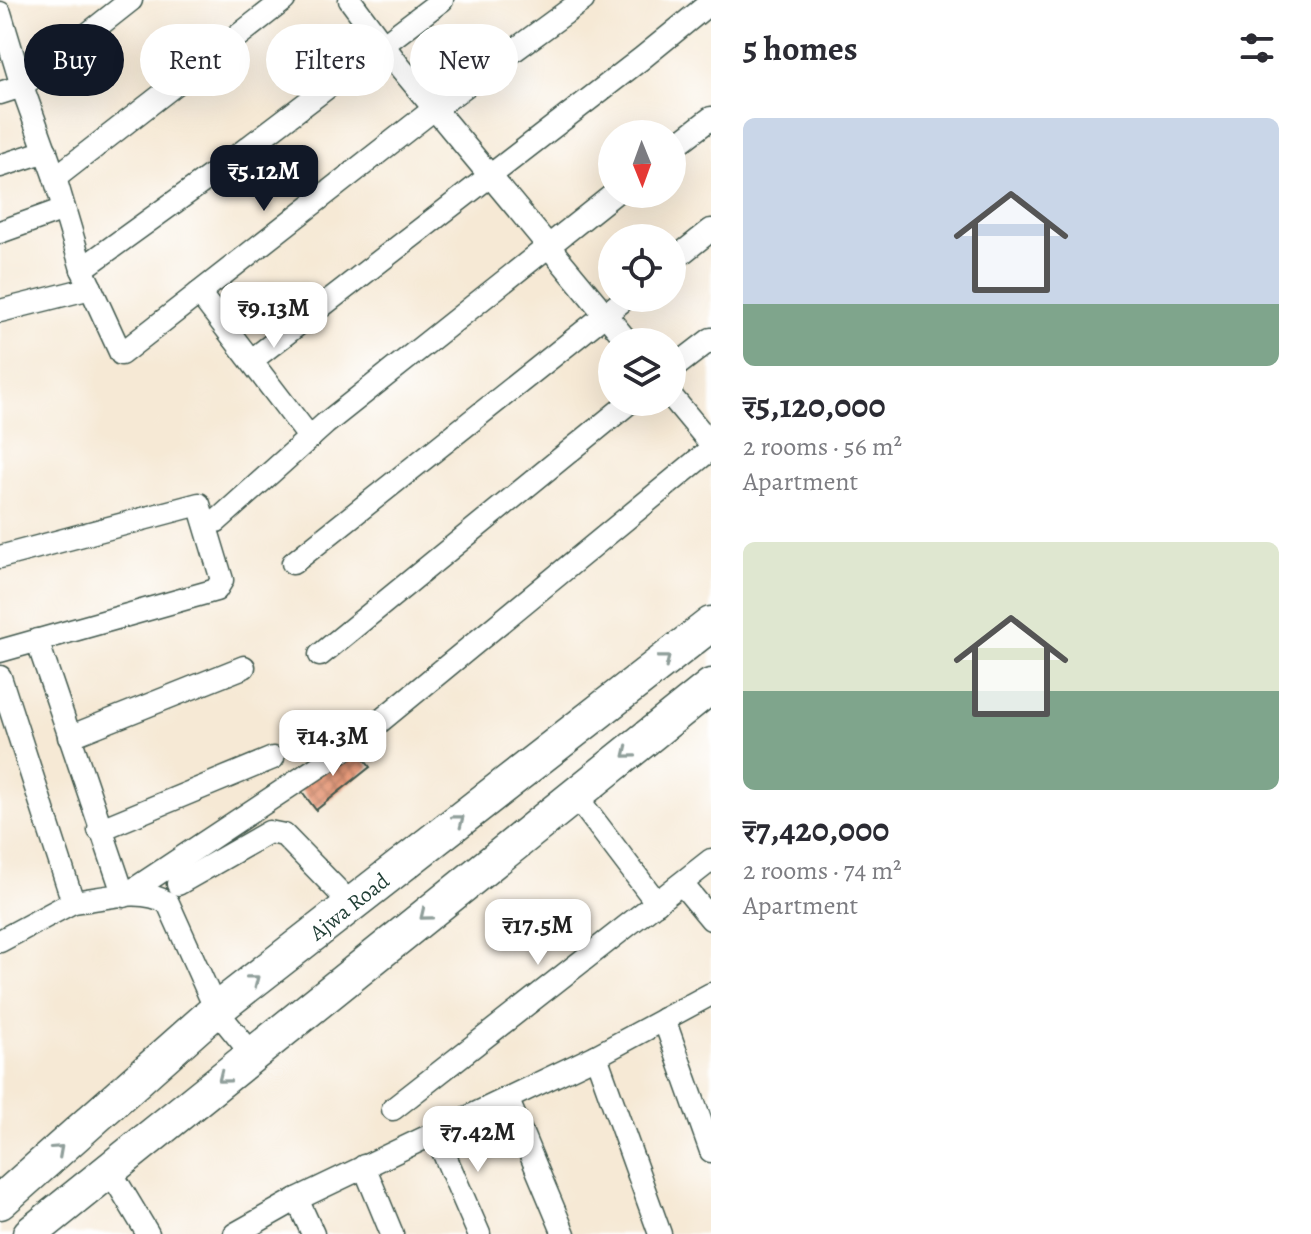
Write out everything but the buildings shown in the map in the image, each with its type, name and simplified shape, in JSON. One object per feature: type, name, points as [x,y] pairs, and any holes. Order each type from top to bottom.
[{"type":"main road","name":"Ajwa Road","points":[[0,1202],[216,1010],[711,624]]},
{"type":"main road","points":[[30,1234],[711,686]]},
{"type":"street","points":[[0,93],[22,86],[131,0]]},
{"type":"street","points":[[55,178],[284,0]]},
{"type":"street","points":[[350,0],[368,24]]},
{"type":"street","points":[[394,38],[442,0]]},
{"type":"street","points":[[1,19],[86,278],[121,354],[434,109],[583,0]]},
{"type":"street","points":[[252,360],[711,2]]},
{"type":"street","points":[[394,59],[616,328]]},
{"type":"street","points":[[0,311],[86,278],[320,96]]},
{"type":"street","points":[[686,137],[711,118]]},
{"type":"street","points":[[0,166],[46,151]]},
{"type":"street","points":[[217,521],[310,438],[598,206]]},
{"type":"street","points":[[0,232],[64,209]]},
{"type":"street","points":[[686,250],[711,230]]},
{"type":"street","points":[[199,293],[310,438]]},
{"type":"street","points":[[293,563],[609,312]]},
{"type":"street","points":[[686,358],[711,339]]},
{"type":"street","points":[[124,896],[350,746],[711,447],[686,415]]},
{"type":"street","points":[[320,655],[613,416]]},
{"type":"street","points":[[0,557],[195,504],[201,506],[222,580],[216,590],[0,651]]},
{"type":"street","points":[[37,640],[99,830],[124,896]]},
{"type":"street","points":[[69,737],[244,667]]},
{"type":"street","points":[[0,677],[8,728],[73,902]]},
{"type":"street","points":[[99,830],[273,758]]},
{"type":"street","points":[[575,795],[657,903]]},
{"type":"street","points":[[178,884],[269,832],[278,832],[351,904]]},
{"type":"street","points":[[393,1109],[711,860]]},
{"type":"street","points":[[682,884],[711,919]]},
{"type":"street","points":[[0,941],[73,902],[157,896],[168,903],[216,1010],[252,1054]]},
{"type":"street","points":[[235,1234],[297,1199],[596,1056],[711,994]]},
{"type":"street","points":[[664,1019],[711,1151]]},
{"type":"street","points":[[596,1056],[660,1234]]},
{"type":"street","points":[[507,1098],[564,1234]]},
{"type":"street","points":[[435,1133],[479,1234]]},
{"type":"street","points":[[364,1166],[392,1234]]},
{"type":"street","points":[[109,1169],[148,1234]]},
{"type":"street","points":[[297,1199],[313,1234]]}]
